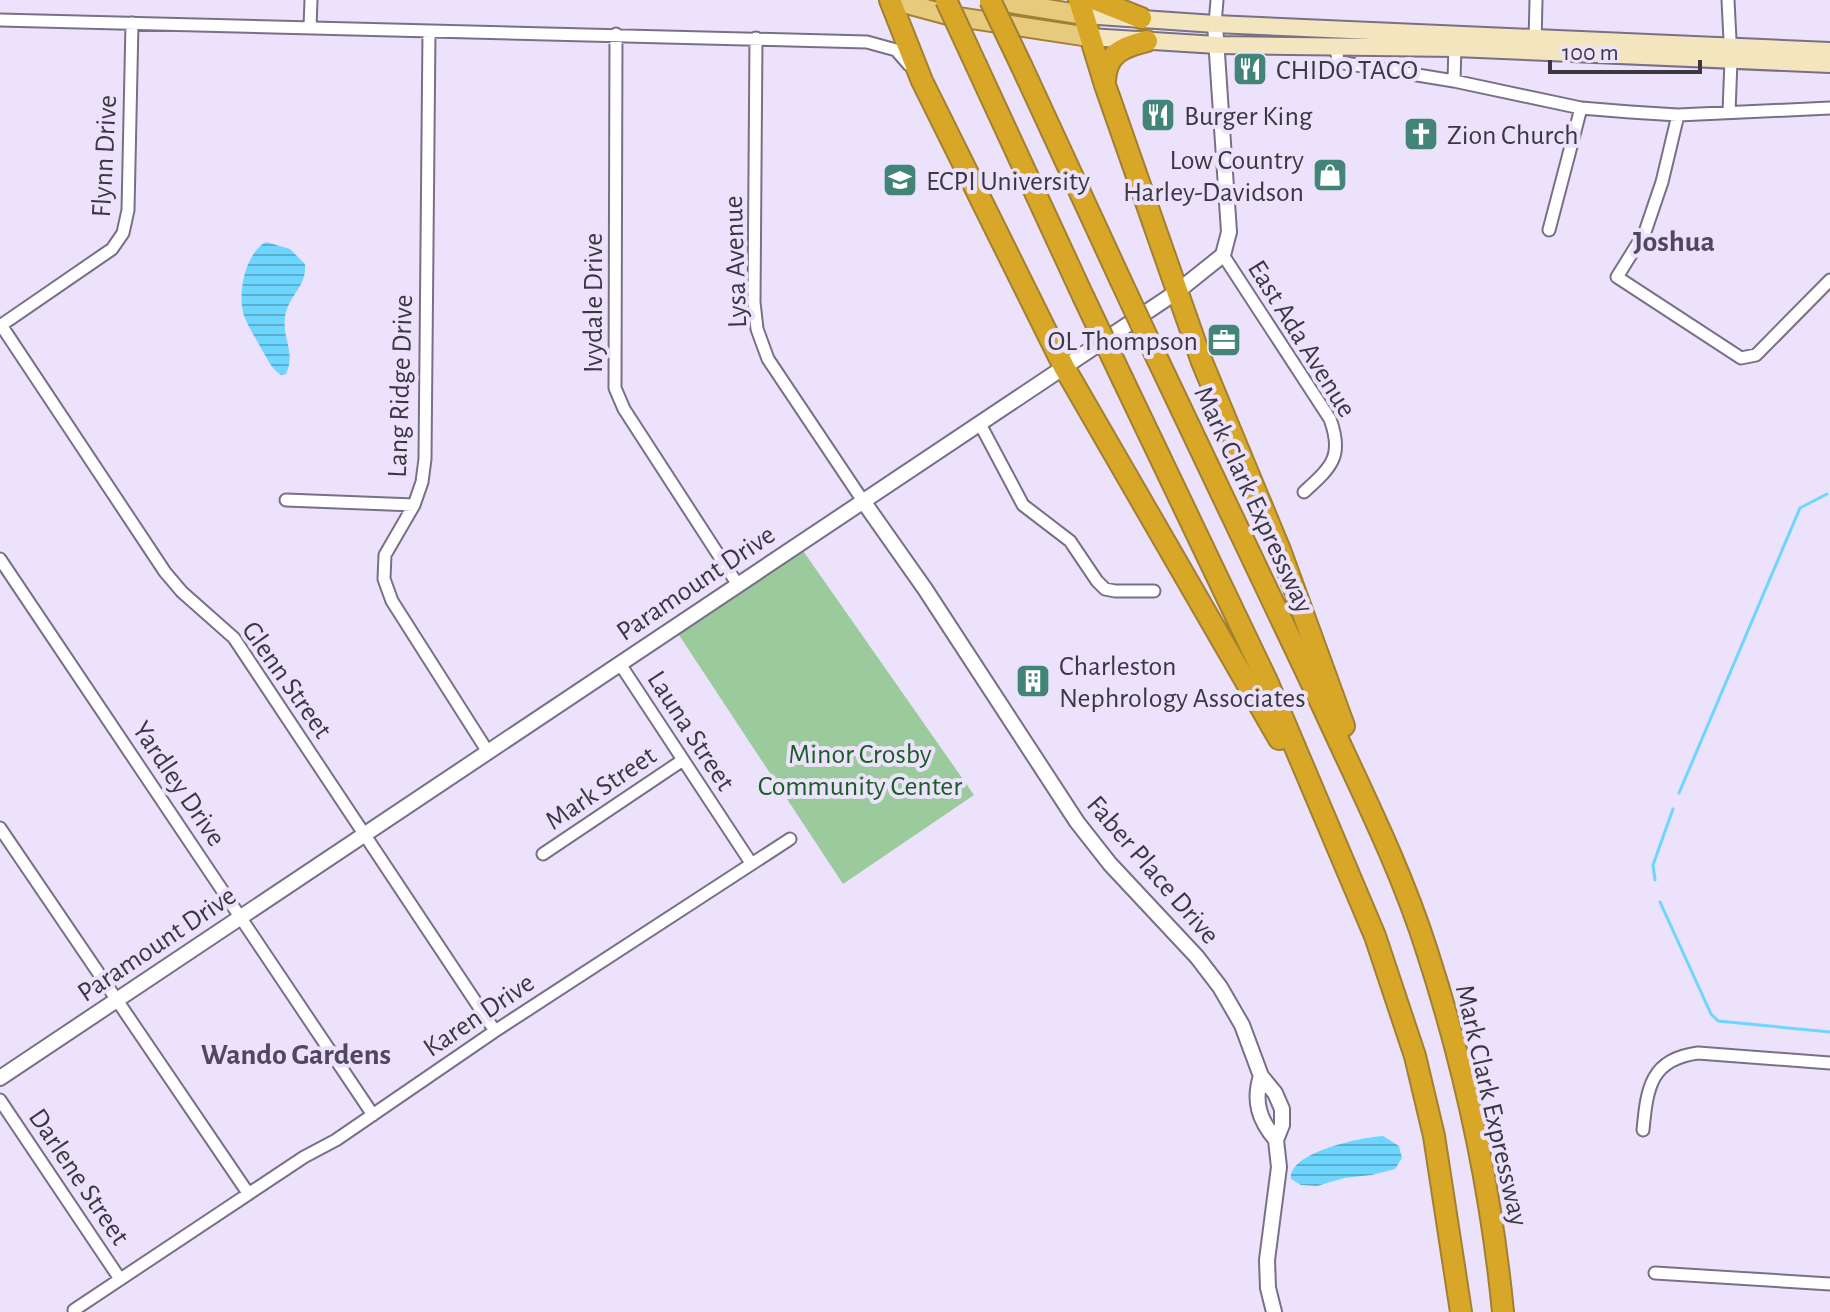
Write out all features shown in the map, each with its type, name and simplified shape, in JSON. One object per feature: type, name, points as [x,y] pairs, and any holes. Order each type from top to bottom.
[{"type":"highway","points":[[891,0],[922,81],[1064,367],[1249,684],[1337,846]]},
{"type":"highway","points":[[946,0],[1267,681],[1375,936],[1415,1056],[1436,1150],[1461,1312]]},
{"type":"highway","name":"Mark Clark Expressway","points":[[991,0],[1384,839],[1426,948],[1458,1054],[1488,1195],[1503,1312]]},
{"type":"highway","points":[[1141,18],[1086,5],[1089,37],[1202,362],[1285,564],[1384,839]]},
{"type":"highway","points":[[1105,85],[1110,58],[1129,46],[1147,41]]},
{"type":"main road","points":[[891,0],[952,16],[1089,37],[1217,45],[1336,46],[1455,41]]},
{"type":"main road","points":[[991,0],[1086,5]]},
{"type":"main road","points":[[1141,18],[1455,41],[1731,54],[1830,64]]},
{"type":"main road","points":[[1731,54],[1830,51]]},
{"type":"street","points":[[310,27],[311,0]]},
{"type":"street","points":[[1217,0],[1215,24],[1229,232],[1223,255]]},
{"type":"street","points":[[1535,45],[1536,0]]},
{"type":"street","points":[[1728,0],[1731,54],[1729,112]]},
{"type":"street","points":[[0,20],[867,42],[896,50],[922,81]]},
{"type":"street","name":"Flynn Drive","points":[[0,326],[112,249],[123,233],[128,210],[132,23]]},
{"type":"street","name":"Lang Ridge Drive","points":[[429,31],[425,459],[422,482],[414,505],[385,555],[384,579],[392,601],[488,752]]},
{"type":"street","name":"Ivydale Drive","points":[[616,34],[615,388],[624,409],[738,585]]},
{"type":"street","name":"Lysa Avenue","points":[[756,38],[754,302],[757,329],[768,359],[863,501]]},
{"type":"street","points":[[1454,81],[1455,41]]},
{"type":"street","points":[[1336,46],[1338,62],[1454,81],[1581,108],[1678,115],[1830,108]]},
{"type":"street","points":[[1549,230],[1581,108]]},
{"type":"street","points":[[1678,115],[1662,182],[1645,232],[1617,277],[1741,358],[1756,355],[1830,280]]},
{"type":"street","name":"Paramount Drive","points":[[0,1078],[1178,291],[1223,255]]},
{"type":"street","name":"East Ada Avenue","points":[[1223,255],[1330,419],[1338,440],[1328,470],[1304,492]]},
{"type":"street","name":"Glenn Street","points":[[0,326],[165,572],[182,592],[234,638],[495,1031]]},
{"type":"street","points":[[980,424],[1023,505],[1070,541],[1105,589],[1154,591]]},
{"type":"street","points":[[286,500],[414,505]]},
{"type":"street","name":"Faber Place Drive","points":[[863,501],[925,589],[1077,822],[1110,864],[1197,957],[1220,987],[1242,1025],[1261,1076],[1275,1093],[1282,1109],[1282,1125],[1276,1140],[1279,1167],[1267,1260],[1268,1288],[1274,1312]]},
{"type":"street","name":"Yardley Drive","points":[[0,559],[373,1115]]},
{"type":"street","name":"Launa Street","points":[[620,664],[751,863]]},
{"type":"street","name":"Mark Street","points":[[543,854],[683,760]]},
{"type":"street","points":[[0,828],[248,1193]]},
{"type":"street","name":"Karen Drive","points":[[74,1310],[790,839]]},
{"type":"street","points":[[1643,1130],[1646,1097],[1654,1077],[1665,1063],[1679,1056],[1698,1053],[1830,1063]]},
{"type":"street","name":"Faber Place Drive","points":[[1261,1076],[1255,1094],[1265,1127],[1276,1140]]},
{"type":"street","name":"Darlene Street","points":[[0,1100],[120,1279]]},
{"type":"street","points":[[1655,1273],[1830,1284]]},
{"type":"green space","name":"Minor Crosby Community Center","points":[[799,545],[974,795],[843,884],[675,629]]},
{"type":"water","points":[[266,242],[290,249],[305,264],[303,279],[285,317],[290,359],[286,374],[281,375],[262,350],[242,307],[242,286],[248,264]]},
{"type":"water","points":[[1383,1136],[1399,1146],[1402,1158],[1395,1169],[1317,1186],[1301,1185],[1291,1179],[1293,1169],[1314,1154],[1344,1143]]},
{"type":"waterway","points":[[1679,793],[1800,508],[1827,494]]},
{"type":"waterway","points":[[1655,880],[1653,865],[1673,809]]},
{"type":"waterway","points":[[1660,902],[1711,1014],[1718,1021],[1830,1032]]},
{"type":"place","name":"CHIDO TACO","points":[[1250,69]]},
{"type":"place","name":"Burger King","points":[[1158,115]]},
{"type":"place","name":"Zion Church","points":[[1421,134]]},
{"type":"place","name":"Low Country Harley-Davidson","points":[[1330,175]]},
{"type":"place","name":"ECPI University","points":[[900,180]]},
{"type":"place","name":"OL Thompson","points":[[1224,340]]},
{"type":"place","name":"Charleston Nephrology Associates","points":[[1033,681]]},
{"type":"district","name":"Joshua","points":[[1674,241]]},
{"type":"district","name":"Wando Gardens","points":[[296,1054]]}]
